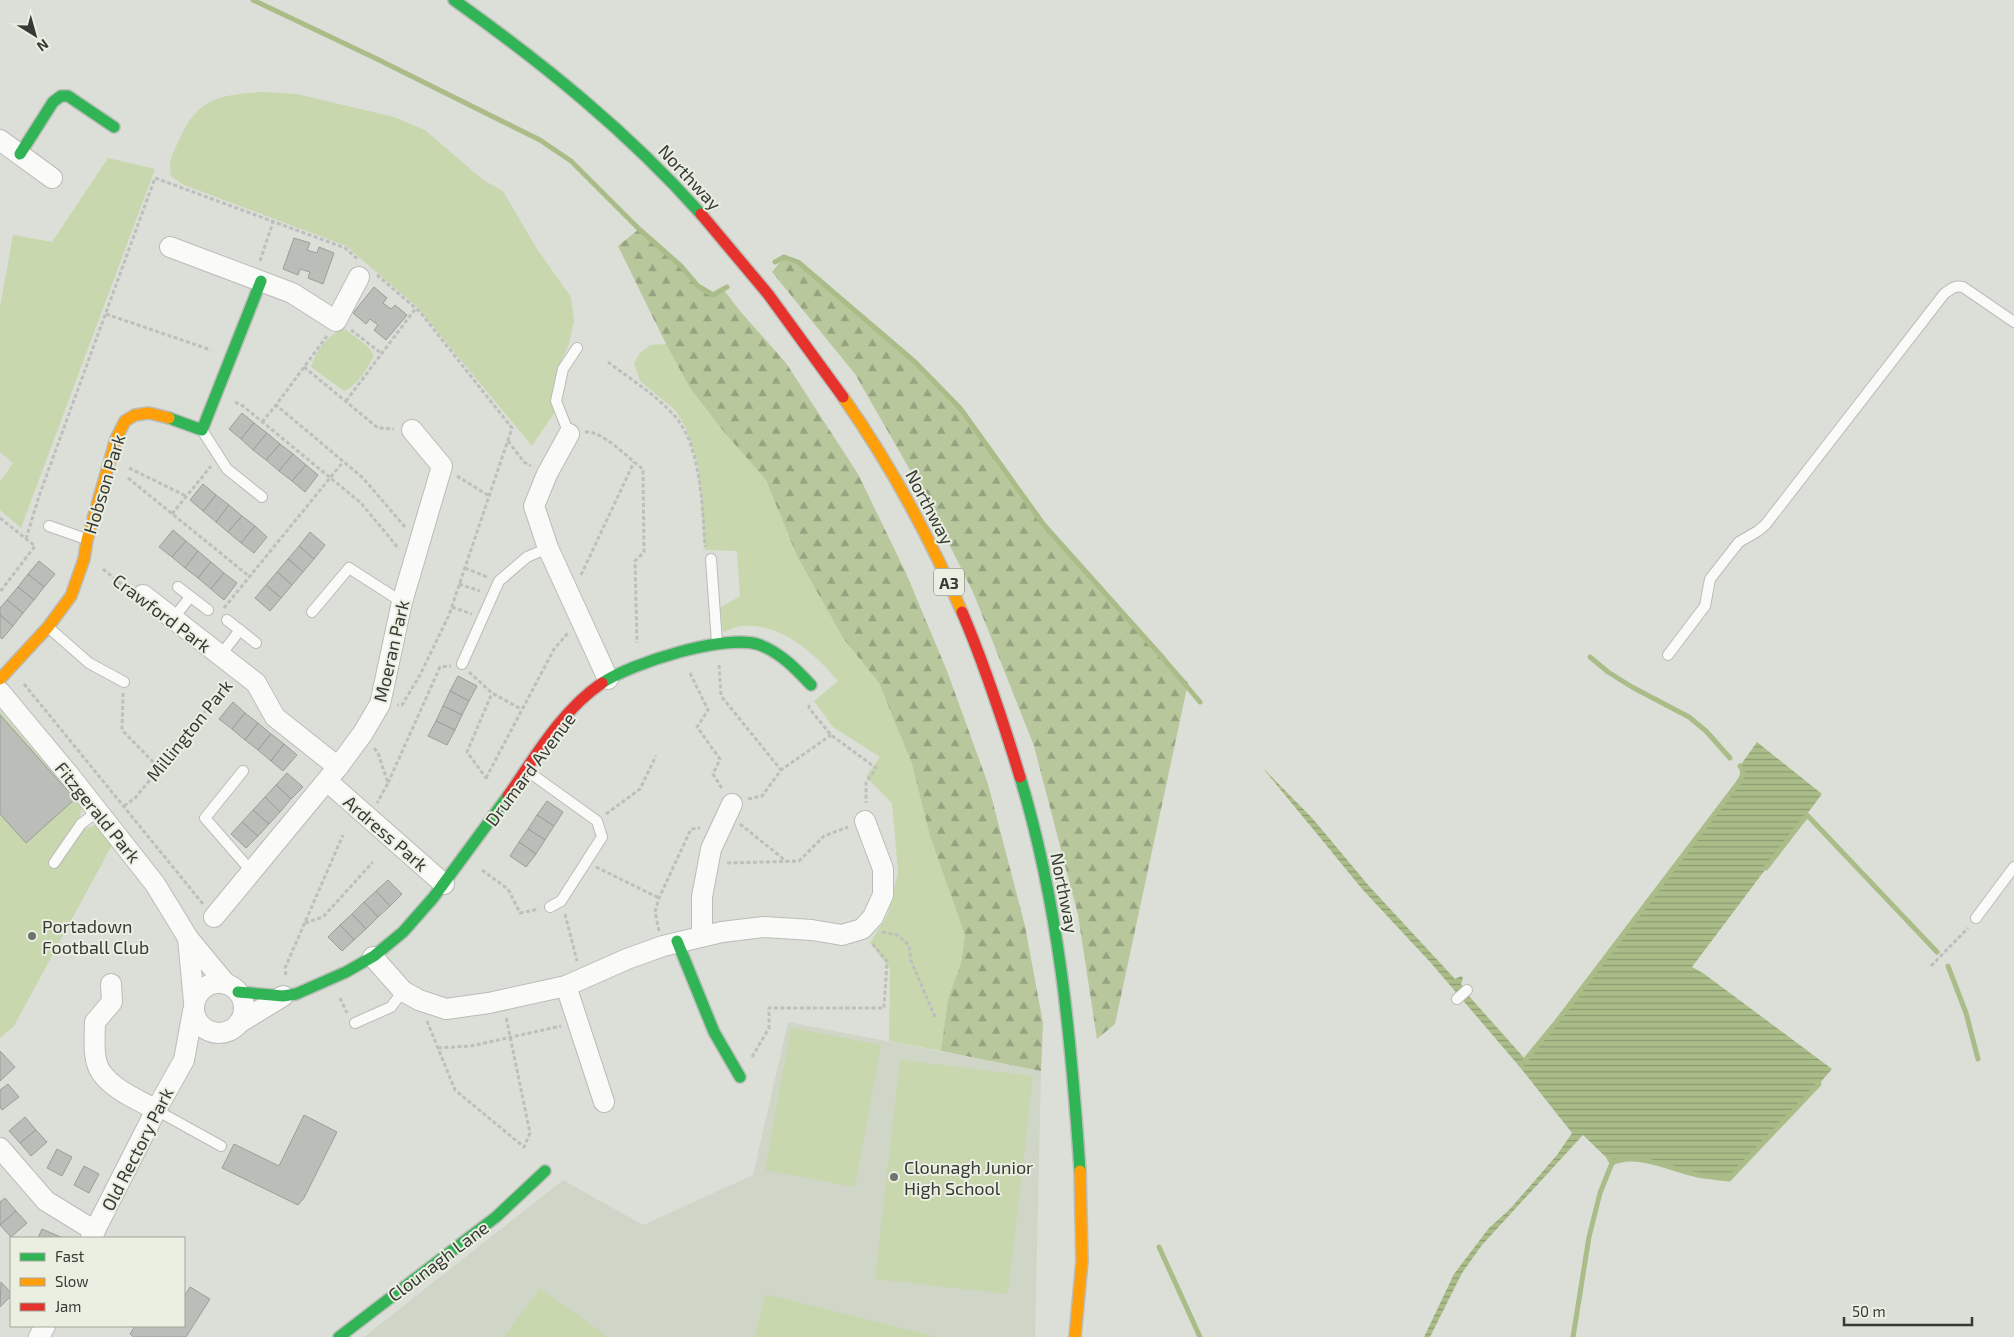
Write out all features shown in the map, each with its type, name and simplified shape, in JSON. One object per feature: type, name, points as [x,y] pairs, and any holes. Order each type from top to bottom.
[{"type":"main road","name":"Northway","points":[[454,0],[512,41],[582,97],[646,154],[702,213],[755,277],[818,360],[880,452],[934,550],[959,603],[981,657],[1019,768],[1046,879],[1064,985],[1072,1051],[1082,1228],[1082,1283],[1075,1337]]},
{"type":"main road","points":[[20,154],[53,102],[61,96],[68,96],[114,127]]},
{"type":"main road","points":[[202,430],[261,281]]},
{"type":"main road","name":"Hobson Park","points":[[0,679],[48,628],[72,596],[84,559],[87,540],[116,439],[125,421],[135,415],[149,413],[170,418],[202,430]]},
{"type":"main road","name":"Drumard Avenue","points":[[232,988],[286,996],[331,979],[373,957],[417,917],[464,857],[556,729],[587,696],[608,679],[638,664],[717,644],[757,643],[773,650],[792,664],[811,685]]},
{"type":"main road","points":[[670,944],[714,1032],[740,1077]]},
{"type":"main road","name":"Clounagh Lane","points":[[340,1337],[404,1287],[481,1231],[534,1175]]},
{"type":"street","points":[[0,140],[52,178]]},
{"type":"street","points":[[170,247],[292,293],[336,320],[366,272]]},
{"type":"street","points":[[412,430],[442,466]]},
{"type":"street","points":[[569,434],[547,474],[534,506],[548,548],[608,679]]},
{"type":"street","name":"Moeran Park","points":[[332,774],[363,733],[380,704],[402,602],[418,542],[442,466]]},
{"type":"street","name":"Crawford Park","points":[[142,595],[238,670]]},
{"type":"street","name":"Millington Park","points":[[238,670],[256,683],[275,717],[332,774]]},
{"type":"street","name":"Fitzgerald Park","points":[[0,692],[98,811],[155,884],[188,938],[232,988]]},
{"type":"street","points":[[216,914],[332,774]]},
{"type":"street","name":"Ardress Park","points":[[332,774],[368,818],[444,884]]},
{"type":"street","points":[[702,936],[702,897],[708,863],[727,814]]},
{"type":"street","points":[[373,957],[403,991],[418,1000],[446,1010],[502,1000],[573,982],[627,959],[670,944],[702,936],[764,927],[812,930],[842,935],[862,929],[873,917],[883,895],[883,869],[865,821]]},
{"type":"street","name":"Fitzgerald Park","points":[[188,938],[193,1007]]},
{"type":"street","points":[[573,982],[578,1022],[604,1102]]},
{"type":"street","points":[[111,984],[112,1002],[95,1022],[96,1054],[101,1072],[117,1087],[156,1110]]},
{"type":"street","points":[[210,984],[232,988],[244,1007],[239,1022],[234,1028],[221,1034],[213,1033],[200,1025],[193,1007],[197,994],[210,984]]},
{"type":"street","name":"Drumard Avenue","points":[[239,1022],[286,996]]},
{"type":"street","name":"Old Rectory Park","points":[[93,1234],[156,1110],[184,1060],[193,1007]]},
{"type":"street","name":"Old Rectory Park","points":[[184,1060],[221,1034]]},
{"type":"street","points":[[0,1148],[46,1201],[93,1234]]},
{"type":"lane","points":[[1668,655],[1705,606],[1710,579],[1739,542],[1758,532],[1766,524],[1944,294],[1952,288],[1963,287],[2014,322]]},
{"type":"lane","points":[[569,434],[556,401],[563,369],[577,348]]},
{"type":"lane","points":[[202,430],[227,469],[262,497]]},
{"type":"lane","points":[[49,526],[87,540]]},
{"type":"lane","points":[[462,664],[498,581],[527,557],[548,548]]},
{"type":"lane","points":[[711,559],[717,644]]},
{"type":"lane","points":[[312,612],[349,568],[402,602]]},
{"type":"lane","points":[[178,587],[208,610]]},
{"type":"lane","points":[[173,619],[190,597]]},
{"type":"lane","points":[[227,620],[256,643]]},
{"type":"lane","points":[[48,628],[88,663],[124,682]]},
{"type":"lane","points":[[220,656],[240,630]]},
{"type":"lane","points":[[243,770],[205,818],[252,872]]},
{"type":"lane","points":[[526,770],[597,821],[602,837],[561,901],[550,907]]},
{"type":"lane","points":[[54,863],[81,824],[98,811]]},
{"type":"lane","points":[[1976,918],[2014,867]]},
{"type":"lane","points":[[1457,999],[1467,990]]},
{"type":"lane","points":[[355,1023],[391,1007],[403,991]]},
{"type":"lane","points":[[156,1110],[220,1146]]},
{"type":"path","points":[[26,539],[39,496],[155,178],[345,248],[366,272],[416,308],[512,428],[452,607],[420,675],[402,705],[380,704]]},
{"type":"path","points":[[264,249],[273,222]]},
{"type":"path","points":[[346,401],[380,353],[416,308]]},
{"type":"path","points":[[106,314],[230,356]]},
{"type":"path","points":[[262,422],[332,329],[336,320],[380,353]]},
{"type":"path","points":[[608,362],[672,412],[682,427],[698,464],[705,548],[711,559]]},
{"type":"path","points":[[304,367],[378,428],[412,430]]},
{"type":"path","points":[[216,394],[243,406],[361,503],[412,566]]},
{"type":"path","points":[[276,404],[363,478],[418,542]]},
{"type":"path","points":[[569,434],[591,432],[608,442],[643,469],[644,552],[635,561],[638,664]]},
{"type":"path","points":[[508,440],[524,462],[547,474]]},
{"type":"path","points":[[172,514],[219,456]]},
{"type":"path","points":[[224,609],[343,462]]},
{"type":"path","points":[[580,577],[634,462]]},
{"type":"path","points":[[109,463],[250,577]]},
{"type":"path","points":[[109,463],[130,469],[186,496]]},
{"type":"path","points":[[442,466],[489,496]]},
{"type":"path","points":[[0,518],[35,546],[0,592]]},
{"type":"path","name":"Crawford Park","points":[[84,559],[106,570],[132,594],[142,595]]},
{"type":"path","points":[[465,568],[498,581]]},
{"type":"path","points":[[459,584],[492,596]]},
{"type":"path","points":[[452,607],[482,618]]},
{"type":"path","points":[[486,778],[554,649],[580,620]]},
{"type":"path","points":[[717,644],[721,696],[781,770]]},
{"type":"path","points":[[680,653],[708,710],[697,727],[720,760],[713,774],[727,814],[787,862]]},
{"type":"path","points":[[368,818],[388,783],[440,667],[462,664],[478,682],[492,693],[521,709]]},
{"type":"path","points":[[11,668],[124,806],[216,914]]},
{"type":"path","name":"Millington Park","points":[[124,806],[136,797],[238,670]]},
{"type":"path","points":[[124,682],[122,730],[159,768]]},
{"type":"path","points":[[708,863],[799,861],[824,836],[865,821],[866,783],[876,768],[831,735],[809,708],[811,685]]},
{"type":"path","points":[[492,693],[467,752],[486,778],[509,793]]},
{"type":"path","points":[[363,733],[378,753],[388,783]]},
{"type":"path","points":[[670,944],[655,912],[659,898],[692,829],[762,796],[781,770],[831,735]]},
{"type":"path","points":[[597,821],[640,789],[656,756]]},
{"type":"path","points":[[286,996],[285,968],[343,835]]},
{"type":"path","points":[[464,857],[508,889],[520,913],[550,907]]},
{"type":"path","points":[[304,924],[323,917],[373,862]]},
{"type":"path","points":[[587,862],[659,898]]},
{"type":"path","points":[[561,901],[573,982]]},
{"type":"path","points":[[1931,966],[1976,918]]},
{"type":"path","points":[[862,929],[897,935],[909,945],[911,961],[936,1019]]},
{"type":"path","points":[[740,1077],[769,1028],[769,1008],[884,1008],[887,961],[862,929]]},
{"type":"path","points":[[331,979],[348,1015],[355,1023]]},
{"type":"path","points":[[502,1000],[511,1037],[530,1133],[524,1147],[455,1090],[438,1048],[471,1046],[511,1037],[578,1022]]},
{"type":"shaded area","points":[[263,92],[297,94],[394,117],[425,130],[483,180],[503,191],[537,249],[571,297],[574,320],[569,344],[558,368],[552,397],[556,410],[532,446],[417,307],[346,246],[184,185],[171,176],[170,170],[173,153],[186,126],[194,115],[212,101],[223,97]]},
{"type":"shaded area","points":[[108,158],[155,169],[21,528],[0,510],[0,482],[13,463],[0,452],[0,307],[13,235],[52,242]]},
{"type":"shaded area","points":[[345,329],[367,346],[374,355],[357,381],[344,391],[311,367],[323,343],[334,334]]},
{"type":"shaded area","points":[[666,344],[690,388],[724,432],[766,480],[797,556],[843,638],[879,683],[912,764],[930,836],[947,882],[961,906],[965,935],[961,963],[948,999],[941,1051],[889,1041],[890,969],[870,943],[888,914],[898,872],[892,803],[866,777],[880,757],[833,727],[814,701],[838,681],[808,651],[796,642],[771,629],[757,626],[740,626],[723,632],[720,608],[740,596],[737,551],[705,550],[698,464],[686,428],[675,410],[640,381],[634,364],[639,354],[650,345]]},
{"type":"shaded area","name":"Portadown Football Club","points":[[0,711],[82,807],[79,820],[85,829],[96,825],[112,845],[14,1026],[0,1038]]},
{"type":"shaded area","points":[[1757,742],[1822,794],[1692,967],[1703,973],[1832,1069],[1729,1179],[1688,1173],[1644,1160],[1622,1160],[1612,1163],[1583,1135],[1482,1245],[1462,1273],[1430,1337],[1424,1337],[1454,1274],[1489,1228],[1510,1209],[1557,1155],[1572,1133],[1519,1066],[1431,963],[1363,890],[1262,767],[1313,819],[1369,886],[1455,979],[1461,976],[1463,978],[1461,984],[1468,995],[1526,1060],[1738,783],[1743,775],[1740,766]]},
{"type":"shaded area","name":"Clounagh Junior High School","points":[[788,1022],[1041,1071],[1035,1337],[364,1337],[563,1180],[643,1225],[753,1175]]},
{"type":"shaded area","points":[[791,1028],[881,1045],[855,1187],[765,1170]]},
{"type":"shaded area","points":[[900,1060],[1033,1076],[1008,1294],[875,1279]]},
{"type":"shaded area","points":[[540,1288],[608,1337],[504,1337]]},
{"type":"shaded area","points":[[766,1294],[938,1337],[755,1337]]},
{"type":"green space","points":[[639,229],[681,266],[698,286],[713,295],[723,289],[786,363],[858,474],[906,573],[947,671],[988,784],[1025,926],[1043,1023],[1041,1071],[941,1051],[948,999],[961,963],[965,935],[930,836],[912,764],[879,683],[843,638],[797,556],[766,480],[724,432],[690,388],[666,344],[618,246]]},
{"type":"green space","points":[[784,257],[798,262],[915,362],[960,408],[1044,525],[1188,683],[1115,1024],[1097,1039],[1078,915],[1034,746],[973,592],[926,498],[855,374],[772,272]]},
{"type":"building","points":[[294,238],[310,243],[307,250],[317,253],[319,247],[334,253],[323,284],[308,278],[310,272],[300,269],[298,275],[283,269]]},
{"type":"building","points":[[374,287],[387,298],[383,303],[391,309],[395,305],[407,315],[386,340],[374,330],[378,325],[370,319],[366,324],[353,313]]},
{"type":"building","points":[[242,413],[254,423],[241,439],[229,429]]},
{"type":"building","points":[[254,423],[267,433],[253,450],[241,439]]},
{"type":"building","points":[[267,433],[280,444],[266,460],[253,450]]},
{"type":"building","points":[[280,444],[293,454],[279,471],[266,460]]},
{"type":"building","points":[[293,454],[306,465],[292,481],[279,471]]},
{"type":"building","points":[[306,465],[318,475],[305,492],[292,481]]},
{"type":"building","points":[[203,484],[216,495],[203,511],[190,500]]},
{"type":"building","points":[[216,495],[229,505],[216,522],[203,511]]},
{"type":"building","points":[[229,505],[242,516],[228,532],[216,522]]},
{"type":"building","points":[[242,516],[255,526],[241,543],[228,532]]},
{"type":"building","points":[[255,526],[267,537],[254,553],[241,543]]},
{"type":"building","points":[[173,530],[186,541],[172,557],[159,547]]},
{"type":"building","points":[[310,532],[325,545],[314,559],[299,546]]},
{"type":"building","points":[[186,541],[198,551],[185,568],[172,557]]},
{"type":"building","points":[[299,546],[314,559],[303,572],[288,559]]},
{"type":"building","points":[[198,551],[211,562],[198,578],[185,568]]},
{"type":"building","points":[[288,559],[303,572],[292,585],[277,572]]},
{"type":"building","points":[[39,561],[55,574],[44,587],[28,574]]},
{"type":"building","points":[[211,562],[224,573],[211,589],[198,578]]},
{"type":"building","points":[[277,572],[292,585],[281,598],[266,585]]},
{"type":"building","points":[[224,573],[237,583],[224,600],[211,589]]},
{"type":"building","points":[[28,574],[44,587],[34,600],[18,587]]},
{"type":"building","points":[[266,585],[281,598],[270,611],[255,598]]},
{"type":"building","points":[[18,587],[34,600],[23,613],[7,600]]},
{"type":"building","points":[[7,600],[23,613],[13,626],[0,615],[0,608]]},
{"type":"building","points":[[0,615],[13,626],[2,639],[0,637]]},
{"type":"building","points":[[458,676],[477,686],[469,701],[450,691]]},
{"type":"building","points":[[450,691],[469,701],[462,715],[443,706]]},
{"type":"building","points":[[233,702],[245,713],[232,729],[219,719]]},
{"type":"building","points":[[443,706],[462,715],[455,730],[436,721]]},
{"type":"building","points":[[245,713],[258,723],[245,740],[232,729]]},
{"type":"building","points":[[0,715],[75,799],[26,843],[0,814]]},
{"type":"building","points":[[436,721],[455,730],[447,745],[428,736]]},
{"type":"building","points":[[258,723],[271,734],[258,750],[245,740]]},
{"type":"building","points":[[271,734],[284,744],[271,761],[258,750]]},
{"type":"building","points":[[284,744],[297,755],[283,771],[271,761]]},
{"type":"building","points":[[287,773],[303,787],[291,799],[276,785]]},
{"type":"building","points":[[276,785],[291,799],[280,812],[265,797]]},
{"type":"building","points":[[265,797],[280,812],[269,824],[253,810]]},
{"type":"building","points":[[547,801],[563,812],[554,826],[537,815]]},
{"type":"building","points":[[253,810],[269,824],[258,836],[242,822]]},
{"type":"building","points":[[537,815],[554,826],[545,840],[528,829]]},
{"type":"building","points":[[242,822],[258,836],[246,848],[231,834]]},
{"type":"building","points":[[528,829],[545,840],[536,854],[519,842]]},
{"type":"building","points":[[519,842],[536,854],[526,867],[510,856]]},
{"type":"building","points":[[388,880],[402,894],[390,906],[376,891]]},
{"type":"building","points":[[376,891],[390,906],[378,917],[364,902]]},
{"type":"building","points":[[364,902],[378,917],[366,929],[352,914]]},
{"type":"building","points":[[352,914],[366,929],[354,940],[340,925]]},
{"type":"building","points":[[340,925],[354,940],[342,951],[328,937]]},
{"type":"building","points":[[0,1051],[15,1067],[0,1081]]},
{"type":"building","points":[[8,1084],[19,1097],[2,1110],[0,1107],[0,1090]]},
{"type":"building","points":[[304,1115],[337,1132],[304,1198],[298,1205],[222,1168],[234,1144],[279,1166]]},
{"type":"building","points":[[25,1117],[36,1130],[20,1143],[9,1131]]},
{"type":"building","points":[[36,1130],[47,1142],[31,1156],[20,1143]]},
{"type":"building","points":[[57,1149],[72,1157],[62,1176],[47,1168]]},
{"type":"building","points":[[84,1166],[99,1174],[89,1193],[74,1185]]},
{"type":"building","points":[[5,1198],[16,1211],[0,1225],[0,1202]]},
{"type":"building","points":[[16,1211],[27,1223],[11,1237],[0,1225]]},
{"type":"building","points":[[42,1229],[61,1237],[38,1237]]},
{"type":"building","points":[[1,1282],[10,1292],[10,1297],[0,1307]]},
{"type":"building","points":[[190,1287],[210,1299],[186,1337],[134,1337],[130,1334],[134,1327],[185,1327],[185,1295]]},
{"type":"waterway","points":[[253,0],[540,140],[571,161],[639,229],[681,266],[698,286],[713,295],[727,287]]},
{"type":"waterway","points":[[775,262],[784,257],[798,262],[915,362],[960,408],[1044,525],[1200,702]]},
{"type":"waterway","points":[[1590,657],[1608,672],[1632,687],[1689,717],[1706,731],[1730,758]]},
{"type":"waterway","points":[[1522,1064],[1558,1020],[1738,783],[1743,772],[1740,766]]},
{"type":"waterway","points":[[1766,868],[1807,815],[1937,952]]},
{"type":"waterway","points":[[1948,966],[1966,1013],[1978,1059]]},
{"type":"waterway","points":[[1612,1163],[1622,1160],[1644,1160],[1688,1173],[1729,1179],[1819,1084]]},
{"type":"waterway","points":[[1573,1337],[1589,1237],[1600,1193],[1612,1163],[1609,1158]]},
{"type":"waterway","points":[[1159,1247],[1200,1337]]},
{"type":"traffic: fast","points":[[454,0],[584,100],[644,155],[701,214]]},
{"type":"traffic: fast","points":[[20,154],[53,102],[61,96],[68,96],[114,127]]},
{"type":"traffic: fast","points":[[169,418],[202,430],[261,281]]},
{"type":"traffic: fast","points":[[602,683],[635,667],[680,652],[703,646],[745,642],[760,645],[775,652],[794,667],[811,685]]},
{"type":"traffic: fast","points":[[1020,777],[1045,874],[1054,923],[1067,1022],[1080,1171]]},
{"type":"traffic: fast","points":[[238,992],[283,996],[296,994],[346,972],[374,956],[403,932],[433,898],[508,796]]},
{"type":"traffic: fast","points":[[677,941],[714,1032],[740,1077]]},
{"type":"traffic: fast","points":[[339,1337],[496,1217],[545,1171]]},
{"type":"traffic: slow","points":[[843,397],[877,448],[908,501],[962,612]]},
{"type":"traffic: slow","points":[[0,679],[48,627],[71,596],[84,559],[87,540],[116,439],[125,421],[135,415],[149,413],[169,418]]},
{"type":"traffic: slow","points":[[1075,1337],[1082,1261],[1080,1171]]},
{"type":"traffic: jam","points":[[701,214],[768,294],[843,397]]},
{"type":"traffic: jam","points":[[962,612],[993,694],[1020,777]]},
{"type":"traffic: jam","points":[[508,796],[562,720],[602,683]]},
{"type":"place","name":"Portadown Football Club","points":[[32,936]]},
{"type":"place","name":"Clounagh Junior High School","points":[[894,1177]]}]
